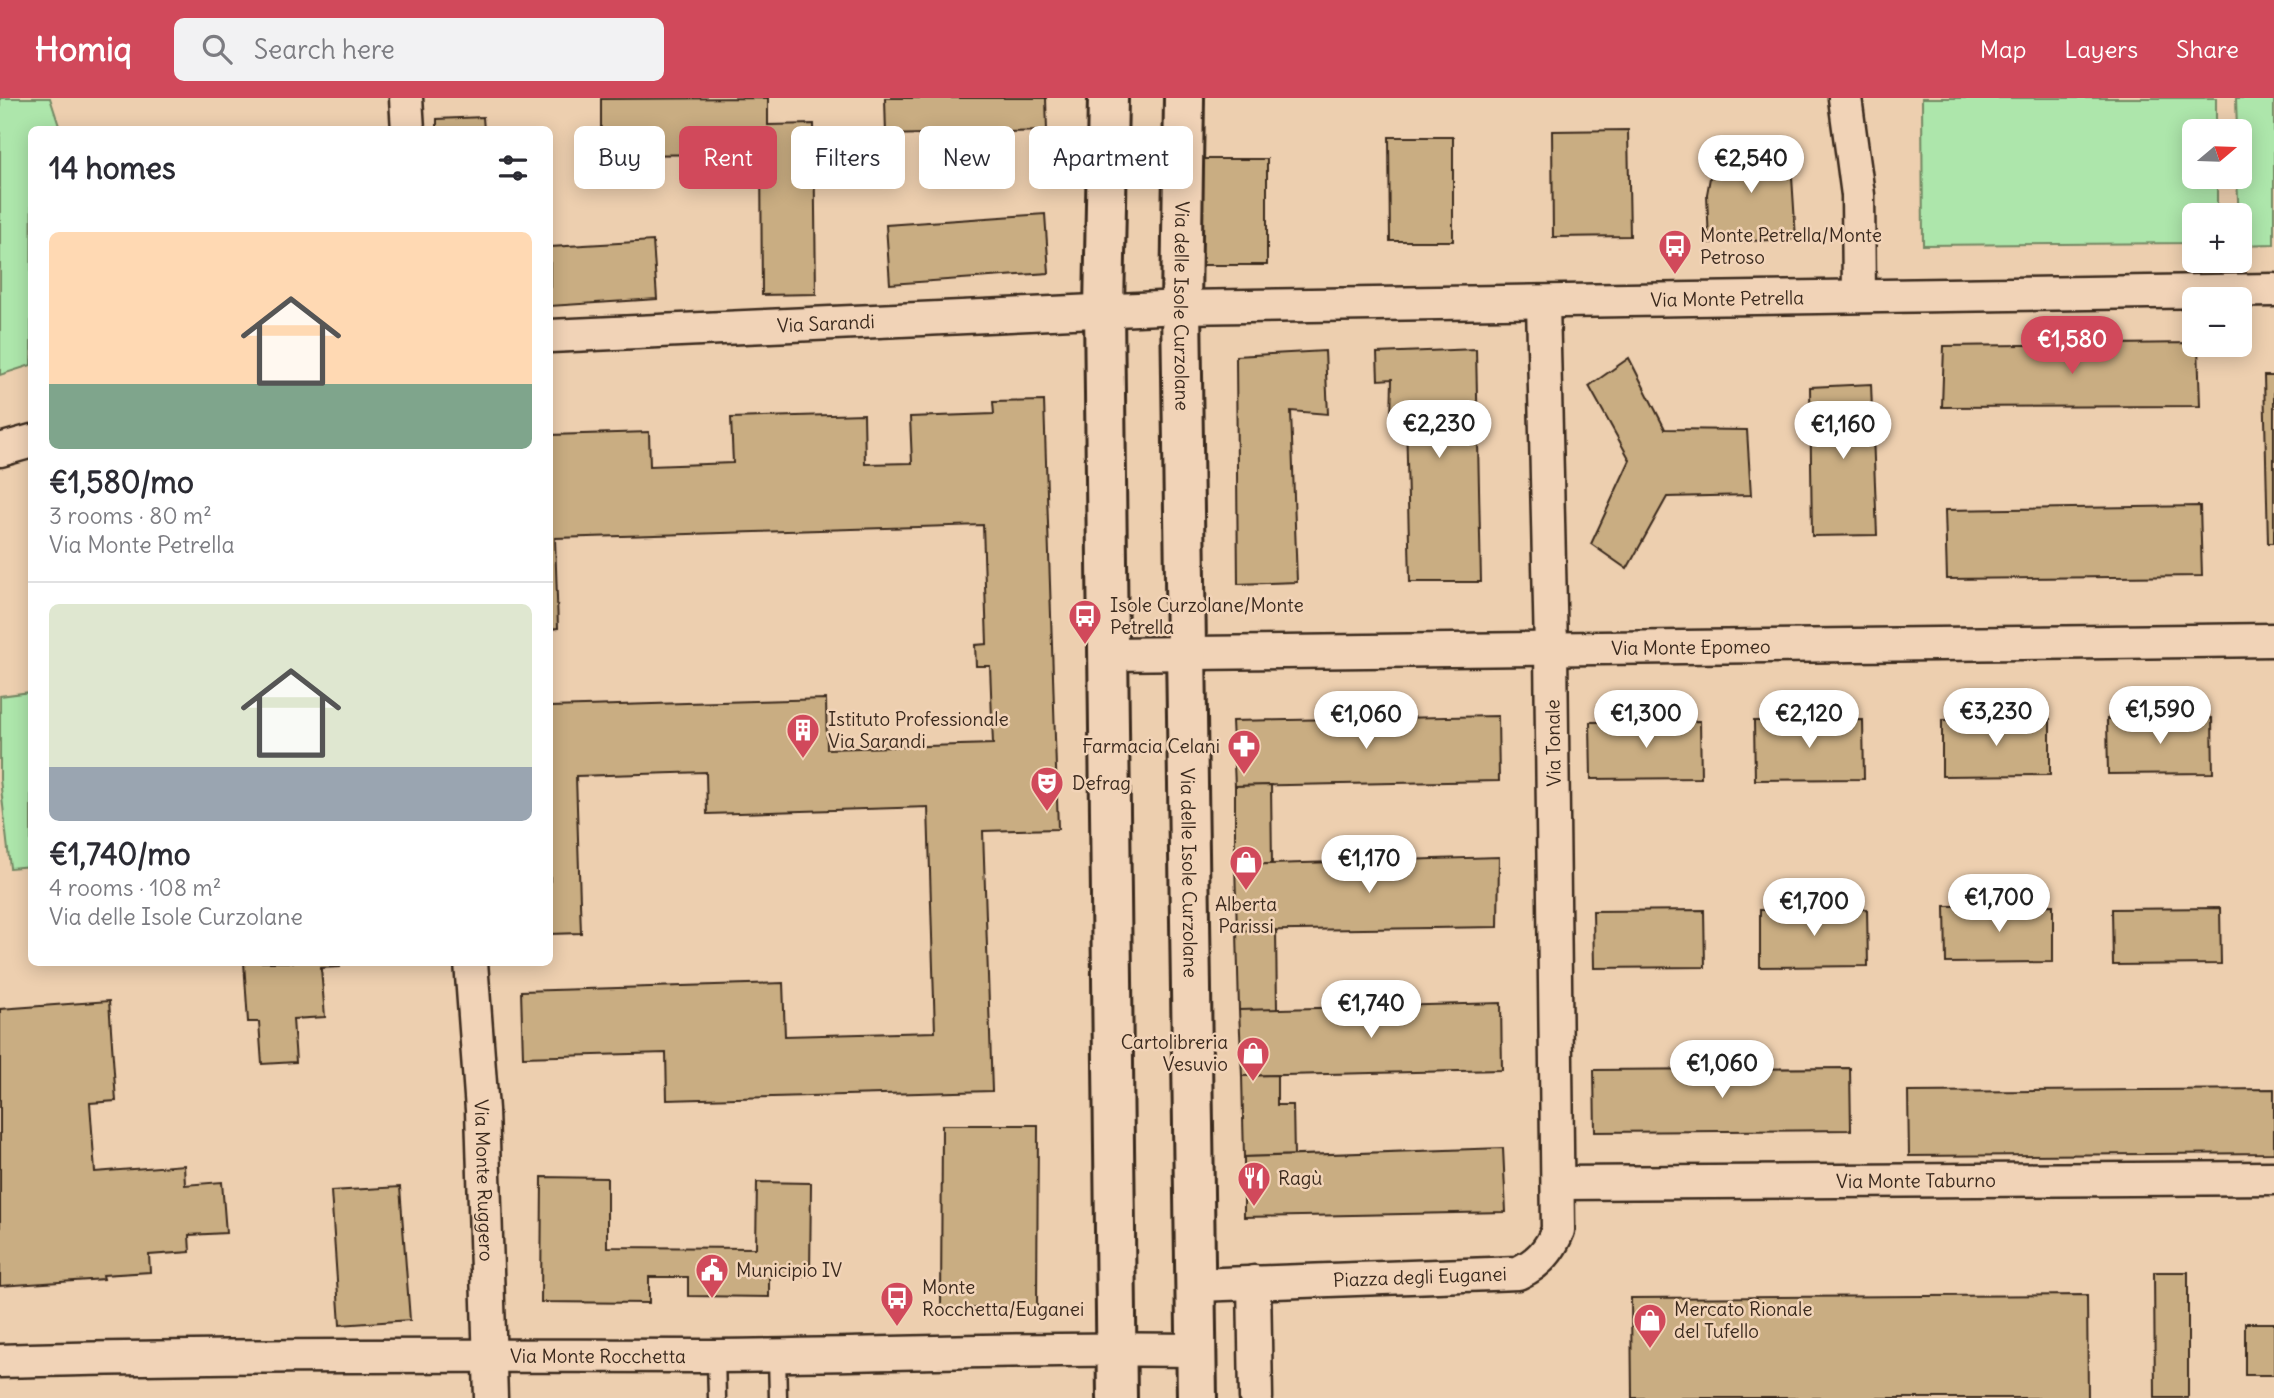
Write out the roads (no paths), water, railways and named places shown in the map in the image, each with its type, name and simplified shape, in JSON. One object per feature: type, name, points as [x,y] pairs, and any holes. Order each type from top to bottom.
[{"type":"street","points":[[406,98],[408,126]]},
{"type":"street","points":[[1108,98],[1104,310],[1117,1398]]},
{"type":"street","name":"Via delle Isole Curzolane","points":[[1184,98],[1181,307],[1197,1398]]},
{"type":"street","points":[[1845,98],[1858,195],[1859,295]]},
{"type":"street","name":"Via Monte Petrella","points":[[1181,307],[2274,290]]},
{"type":"street","name":"Via Tonale","points":[[1543,303],[1559,1183]]},
{"type":"street","name":"Via Sarandi","points":[[553,336],[1181,307]]},
{"type":"street","points":[[0,450],[28,443]]},
{"type":"street","name":"Via Monte Epomeo","points":[[1108,653],[2274,640]]},
{"type":"street","name":"Via Monte Ruggero","points":[[471,966],[482,1110],[491,1398]]},
{"type":"street","name":"Via Monte Taburno","points":[[1559,1183],[2274,1178]]},
{"type":"street","name":"Piazza degli Euganei","points":[[1196,1285],[1518,1273],[1540,1260],[1554,1242],[1559,1221],[1559,1183]]},
{"type":"street","points":[[1254,1283],[1256,1398]]},
{"type":"street","name":"Via Monte Rocchetta","points":[[0,1362],[1197,1350]]},
{"type":"lane","points":[[777,1355],[779,1398]]},
{"type":"lane","points":[[716,1356],[717,1398]]},
{"type":"place","name":"Monte Petrella/Monte Petroso","points":[[1675,276]]},
{"type":"place","name":"Isole Curzolane/Monte Petrella","points":[[1085,646]]},
{"type":"place","name":"Istituto Professionale Via Sarandi","points":[[803,760]]},
{"type":"place","name":"Farmacia Celani","points":[[1244,776]]},
{"type":"place","name":"Defrag","points":[[1047,813]]},
{"type":"place","name":"Alberta Parissi","points":[[1246,892]]},
{"type":"place","name":"Cartolibreria Vesuvio","points":[[1253,1083]]},
{"type":"place","name":"Ragù","points":[[1254,1208]]},
{"type":"place","name":"Municipio IV","points":[[712,1300]]},
{"type":"place","name":"Monte Rocchetta/Euganei","points":[[897,1328]]},
{"type":"place","name":"Mercato Rionale del Tufello","points":[[1650,1350]]}]
